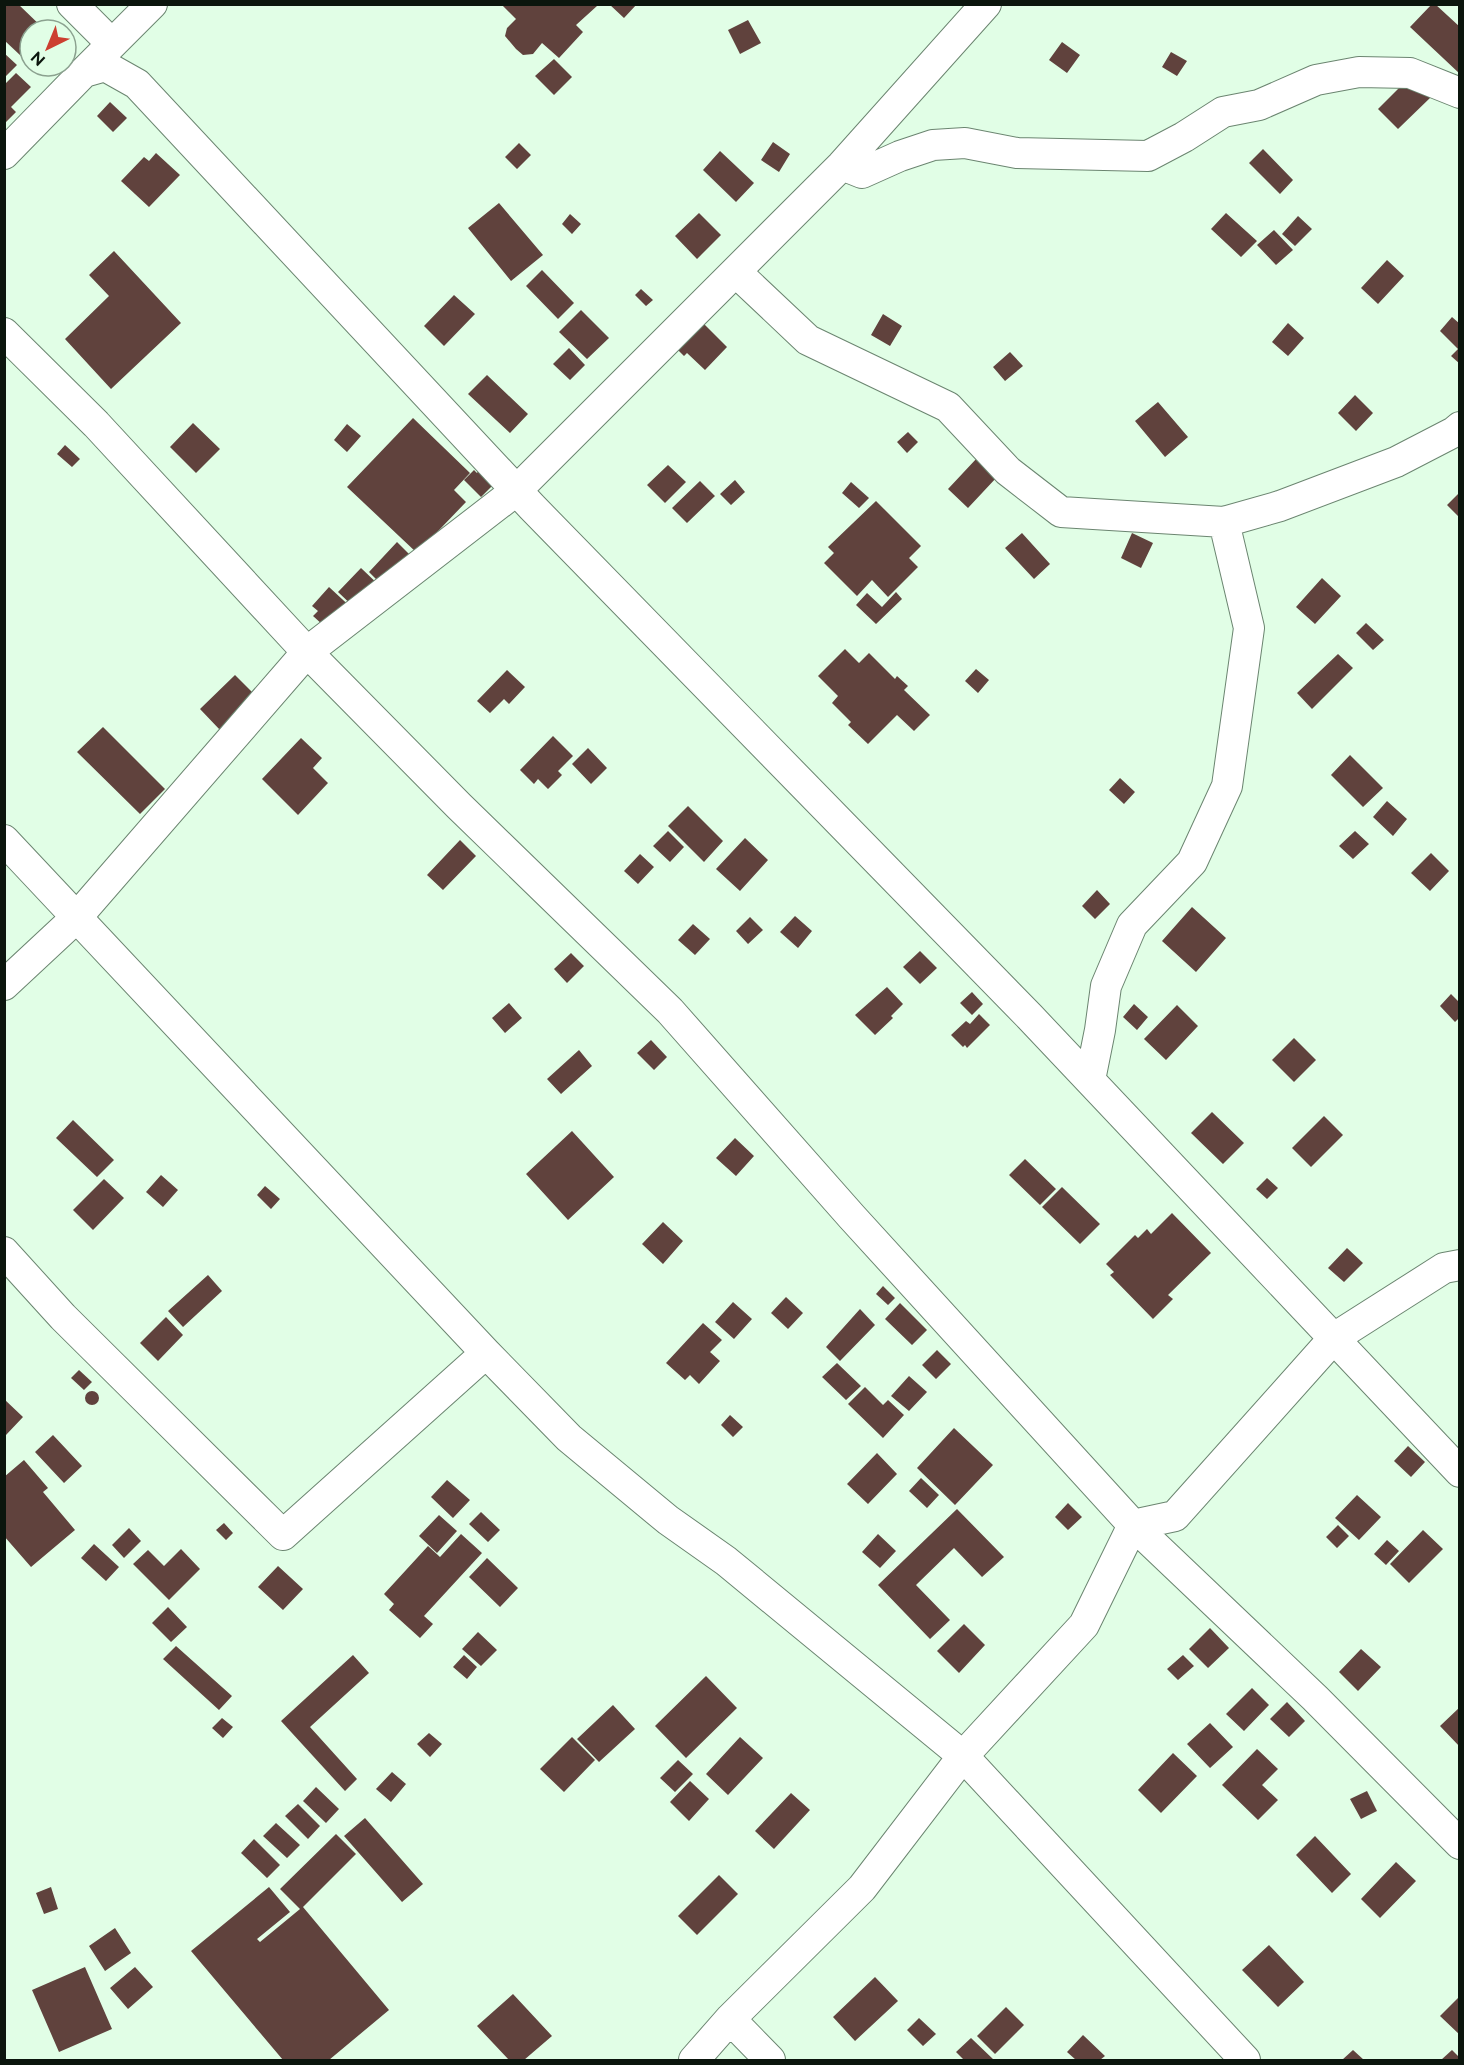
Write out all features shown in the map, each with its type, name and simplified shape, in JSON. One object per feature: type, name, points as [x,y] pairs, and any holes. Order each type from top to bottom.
[{"type":"street","points":[[72,4],[102,34]]},
{"type":"street","points":[[4,154],[152,4]]},
{"type":"street","points":[[4,985],[77,917],[307,652],[517,490],[842,165],[986,4]]},
{"type":"street","points":[[84,72],[105,66],[137,84],[517,490],[1090,1080],[1460,1472]]},
{"type":"street","points":[[842,165],[862,173],[900,156],[933,145],[944,144],[965,144],[1017,153],[1148,156],[1184,137],[1223,112],[1259,105],[1316,80],[1359,72],[1410,73],[1460,93]]},
{"type":"street","points":[[736,272],[808,340],[948,406],[1008,471],[1061,512],[1224,522],[1280,506],[1396,462],[1460,427]]},
{"type":"street","points":[[4,333],[96,424],[307,652],[459,806],[670,1011],[852,1217],[1133,1525],[1315,1698],[1460,1844]]},
{"type":"street","points":[[1090,1080],[1106,986],[1132,925],[1192,862],[1227,786],[1249,628],[1224,522]]},
{"type":"street","points":[[4,840],[486,1353],[569,1438],[668,1520],[726,1561],[963,1756],[1245,2061]]},
{"type":"street","points":[[4,1252],[63,1317],[283,1535],[486,1353]]},
{"type":"street","points":[[1133,1525],[1175,1516],[1334,1338],[1444,1268],[1460,1265]]},
{"type":"street","points":[[694,2061],[730,2019],[862,1888],[963,1756],[1084,1625],[1133,1525]]},
{"type":"street","points":[[730,2019],[770,2061]]},
{"type":"building","points":[[4,4],[18,4],[33,18],[18,18],[18,53],[4,40]]},
{"type":"building","points":[[501,4],[596,4],[597,6],[576,25],[583,32],[559,58],[542,43],[533,54],[523,55],[516,49],[505,36],[507,28],[516,19]]},
{"type":"building","points":[[609,4],[637,4],[624,18]]},
{"type":"building","points":[[1432,4],[1435,4],[1460,27],[1460,74],[1410,27]]},
{"type":"building","points":[[748,20],[761,43],[740,54],[728,30]]},
{"type":"building","points":[[1062,42],[1080,55],[1067,73],[1049,60]]},
{"type":"building","points":[[1171,52],[1187,61],[1177,76],[1162,67]]},
{"type":"building","points":[[4,53],[17,65],[4,78]]},
{"type":"building","points":[[554,59],[572,77],[554,95],[535,76]]},
{"type":"building","points":[[16,73],[18,78],[21,78],[31,87],[11,107],[16,112],[4,124],[4,85]]},
{"type":"building","points":[[1411,76],[1431,97],[1398,129],[1378,109]]},
{"type":"building","points":[[110,102],[127,118],[113,132],[97,116]]},
{"type":"building","points":[[773,142],[790,154],[779,172],[761,160]]},
{"type":"building","points":[[519,143],[531,155],[517,169],[505,157]]},
{"type":"building","points":[[1263,149],[1293,180],[1280,194],[1249,163]]},
{"type":"building","points":[[720,151],[754,183],[736,202],[703,170]]},
{"type":"building","points":[[156,153],[180,175],[149,207],[121,181],[144,157],[149,161]]},
{"type":"building","points":[[499,203],[543,255],[511,281],[468,228]]},
{"type":"building","points":[[699,213],[721,235],[697,259],[675,236]]},
{"type":"building","points":[[1226,213],[1257,241],[1241,257],[1211,229]]},
{"type":"building","points":[[570,214],[581,224],[572,234],[562,224]]},
{"type":"building","points":[[1298,216],[1312,229],[1295,246],[1282,234]]},
{"type":"building","points":[[1274,230],[1293,250],[1276,265],[1257,245]]},
{"type":"building","points":[[114,251],[181,323],[111,389],[65,339],[109,296],[89,275]]},
{"type":"building","points":[[1387,260],[1404,276],[1378,304],[1361,288]]},
{"type":"building","points":[[542,270],[574,303],[558,319],[526,286]]},
{"type":"building","points":[[641,289],[653,300],[646,306],[635,295]]},
{"type":"building","points":[[454,295],[475,314],[444,346],[424,326]]},
{"type":"building","points":[[581,310],[609,338],[587,359],[559,332]]},
{"type":"building","points":[[883,314],[902,326],[890,346],[871,335]]},
{"type":"building","points":[[1452,317],[1460,324],[1460,364],[1451,356],[1458,349],[1440,331]]},
{"type":"building","points":[[703,323],[727,347],[705,370],[687,353],[684,356],[677,349]]},
{"type":"building","points":[[1288,323],[1304,338],[1288,356],[1272,342]]},
{"type":"building","points":[[569,348],[585,365],[570,380],[553,364]]},
{"type":"building","points":[[1010,352],[1023,366],[1005,381],[993,367]]},
{"type":"building","points":[[487,375],[528,414],[510,433],[468,394]]},
{"type":"building","points":[[1355,395],[1373,413],[1356,431],[1338,413]]},
{"type":"building","points":[[1158,402],[1188,437],[1165,457],[1135,421]]},
{"type":"building","points":[[413,418],[470,473],[454,490],[466,502],[417,553],[347,487]]},
{"type":"building","points":[[193,423],[220,449],[196,473],[170,447]]},
{"type":"building","points":[[347,424],[361,436],[347,452],[334,440]]},
{"type":"building","points":[[908,432],[918,442],[907,453],[897,442]]},
{"type":"building","points":[[65,445],[80,459],[72,467],[57,454]]},
{"type":"building","points":[[977,458],[997,477],[968,508],[948,489]]},
{"type":"building","points":[[668,465],[686,482],[665,503],[647,485]]},
{"type":"building","points":[[481,467],[496,482],[481,497],[464,480],[474,470],[477,473]]},
{"type":"building","points":[[735,480],[745,492],[731,505],[720,494]]},
{"type":"building","points":[[700,481],[715,496],[687,523],[672,508]]},
{"type":"building","points":[[851,482],[869,498],[859,508],[842,493]]},
{"type":"building","points":[[1460,492],[1460,518],[1447,505]]},
{"type":"building","points":[[876,501],[921,546],[909,558],[918,567],[888,597],[872,580],[857,596],[824,563],[834,553],[828,547]]},
{"type":"building","points":[[1022,533],[1050,564],[1034,579],[1005,548]]},
{"type":"building","points":[[1132,533],[1153,543],[1141,568],[1121,558]]},
{"type":"building","points":[[397,542],[413,558],[384,587],[369,572]]},
{"type":"building","points":[[361,568],[381,587],[358,611],[338,592]]},
{"type":"building","points":[[1322,578],[1341,596],[1315,624],[1296,607]]},
{"type":"building","points":[[329,587],[355,611],[333,634],[313,616],[318,611],[312,606]]},
{"type":"building","points":[[896,592],[902,599],[876,624],[856,605],[867,593],[882,607]]},
{"type":"building","points":[[1366,623],[1384,640],[1373,650],[1356,633]]},
{"type":"building","points":[[845,649],[859,663],[869,653],[895,679],[897,676],[908,686],[904,690],[930,715],[914,731],[897,715],[868,744],[848,725],[851,722],[832,703],[838,696],[818,676]]},
{"type":"building","points":[[1338,654],[1353,668],[1312,709],[1297,693]]},
{"type":"building","points":[[976,669],[989,680],[978,693],[965,681]]},
{"type":"building","points":[[507,670],[525,687],[509,704],[504,699],[490,713],[477,701]]},
{"type":"building","points":[[235,675],[256,696],[220,730],[200,709]]},
{"type":"building","points":[[103,727],[165,789],[140,814],[77,752]]},
{"type":"building","points":[[553,736],[573,756],[558,771],[562,775],[548,789],[538,779],[534,784],[520,770]]},
{"type":"building","points":[[301,738],[322,758],[313,768],[328,783],[298,815],[262,779]]},
{"type":"building","points":[[588,748],[607,768],[591,784],[572,764]]},
{"type":"building","points":[[1350,755],[1383,788],[1363,807],[1331,775]]},
{"type":"building","points":[[1120,778],[1135,792],[1124,804],[1109,790]]},
{"type":"building","points":[[1387,801],[1407,819],[1393,836],[1373,817]]},
{"type":"building","points":[[688,806],[723,841],[704,862],[668,826]]},
{"type":"building","points":[[668,831],[684,847],[670,862],[653,846]]},
{"type":"building","points":[[1355,831],[1369,844],[1353,859],[1339,846]]},
{"type":"building","points":[[745,838],[768,860],[740,891],[716,869]]},
{"type":"building","points":[[460,840],[476,856],[443,890],[427,875]]},
{"type":"building","points":[[1431,853],[1449,871],[1430,891],[1411,873]]},
{"type":"building","points":[[640,854],[654,867],[638,884],[624,871]]},
{"type":"building","points":[[1097,890],[1110,904],[1095,919],[1082,906]]},
{"type":"building","points":[[1192,907],[1226,938],[1196,972],[1162,941]]},
{"type":"building","points":[[795,916],[812,931],[798,948],[780,932]]},
{"type":"building","points":[[750,917],[763,930],[748,944],[736,931]]},
{"type":"building","points":[[693,924],[710,939],[695,955],[678,940]]},
{"type":"building","points":[[920,951],[937,968],[920,984],[903,967]]},
{"type":"building","points":[[571,953],[584,966],[567,983],[554,969]]},
{"type":"building","points":[[887,987],[903,1004],[891,1016],[893,1018],[875,1035],[855,1015]]},
{"type":"building","points":[[972,992],[983,1004],[972,1015],[960,1003]]},
{"type":"building","points":[[1451,994],[1460,1003],[1460,1017],[1455,1022],[1440,1006]]},
{"type":"building","points":[[509,1003],[522,1018],[505,1033],[492,1018]]},
{"type":"building","points":[[1134,1004],[1148,1017],[1137,1030],[1123,1017]]},
{"type":"building","points":[[1177,1005],[1198,1026],[1166,1060],[1144,1039]]},
{"type":"building","points":[[979,1014],[990,1025],[967,1048],[965,1045],[963,1047],[951,1035],[966,1021],[970,1024]]},
{"type":"building","points":[[1294,1038],[1316,1060],[1294,1082],[1272,1060]]},
{"type":"building","points":[[651,1040],[667,1057],[654,1070],[637,1053]]},
{"type":"building","points":[[579,1050],[592,1066],[561,1094],[547,1079]]},
{"type":"building","points":[[1212,1112],[1244,1143],[1223,1164],[1191,1133]]},
{"type":"building","points":[[1324,1116],[1343,1135],[1311,1167],[1292,1148]]},
{"type":"building","points":[[73,1120],[114,1160],[97,1177],[56,1138]]},
{"type":"building","points":[[572,1131],[614,1177],[568,1220],[526,1174]]},
{"type":"building","points":[[735,1138],[754,1156],[736,1176],[716,1158]]},
{"type":"building","points":[[1025,1159],[1056,1189],[1040,1205],[1009,1175]]},
{"type":"building","points":[[161,1175],[178,1190],[163,1207],[146,1192]]},
{"type":"building","points":[[1267,1178],[1278,1188],[1267,1199],[1256,1189]]},
{"type":"building","points":[[104,1179],[124,1198],[93,1230],[73,1210]]},
{"type":"building","points":[[265,1186],[280,1199],[271,1209],[257,1195]]},
{"type":"building","points":[[1062,1187],[1100,1224],[1080,1244],[1042,1207]]},
{"type":"building","points":[[1172,1213],[1211,1253],[1168,1295],[1173,1299],[1153,1319],[1110,1275],[1114,1272],[1106,1264],[1135,1235],[1138,1238],[1147,1229],[1151,1234]]},
{"type":"building","points":[[663,1222],[683,1241],[663,1264],[642,1244]]},
{"type":"building","points":[[1347,1248],[1363,1263],[1344,1282],[1328,1268]]},
{"type":"building","points":[[208,1275],[222,1291],[183,1327],[168,1311]]},
{"type":"building","points":[[883,1286],[895,1298],[888,1305],[876,1294]]},
{"type":"building","points":[[786,1297],[803,1313],[788,1329],[771,1313]]},
{"type":"building","points":[[733,1302],[752,1319],[734,1339],[715,1322]]},
{"type":"building","points":[[900,1303],[927,1330],[912,1345],[885,1319]]},
{"type":"building","points":[[860,1309],[875,1325],[840,1361],[826,1347]]},
{"type":"building","points":[[166,1317],[183,1335],[158,1361],[140,1343]]},
{"type":"building","points":[[703,1323],[722,1340],[710,1352],[720,1361],[699,1384],[690,1375],[685,1380],[666,1363]]},
{"type":"building","points":[[937,1350],[951,1364],[936,1379],[922,1365]]},
{"type":"building","points":[[837,1363],[861,1386],[846,1400],[822,1377]]},
{"type":"building","points":[[79,1370],[92,1382],[84,1390],[71,1378]]},
{"type":"building","points":[[909,1376],[927,1392],[909,1411],[891,1396]]},
{"type":"building","points":[[865,1387],[883,1405],[888,1400],[904,1415],[883,1438],[848,1404]]},
{"type":"building","points":[[89,1391],[95,1391],[99,1398],[95,1405],[89,1405],[85,1401],[85,1395]]},
{"type":"building","points":[[4,1399],[23,1417],[6,1435],[4,1434]]},
{"type":"building","points":[[730,1415],[743,1427],[733,1437],[721,1425]]},
{"type":"building","points":[[954,1428],[993,1465],[955,1505],[917,1468]]},
{"type":"building","points":[[53,1435],[82,1466],[64,1483],[35,1452]]},
{"type":"building","points":[[1408,1446],[1425,1462],[1411,1477],[1394,1461]]},
{"type":"building","points":[[877,1453],[897,1474],[868,1504],[847,1484]]},
{"type":"building","points":[[24,1460],[48,1488],[43,1492],[75,1530],[31,1567],[4,1536],[4,1477]]},
{"type":"building","points":[[921,1478],[939,1495],[927,1508],[909,1491]]},
{"type":"building","points":[[447,1480],[470,1500],[453,1518],[431,1497]]},
{"type":"building","points":[[1357,1495],[1381,1517],[1359,1540],[1335,1518]]},
{"type":"building","points":[[1068,1503],[1082,1517],[1068,1530],[1055,1517]]},
{"type":"building","points":[[957,1509],[1004,1557],[982,1577],[954,1548],[916,1585],[950,1620],[930,1639],[878,1585]]},
{"type":"building","points":[[481,1512],[500,1530],[488,1542],[469,1524]]},
{"type":"building","points":[[439,1515],[457,1531],[437,1553],[419,1536]]},
{"type":"building","points":[[224,1523],[233,1533],[226,1540],[216,1530]]},
{"type":"building","points":[[1338,1525],[1349,1536],[1337,1548],[1326,1537]]},
{"type":"building","points":[[129,1528],[141,1541],[124,1558],[112,1545]]},
{"type":"building","points":[[1423,1530],[1443,1549],[1409,1583],[1390,1564]]},
{"type":"building","points":[[461,1534],[482,1553],[424,1616],[433,1624],[420,1638],[389,1610],[394,1604],[384,1594],[428,1546],[440,1557]]},
{"type":"building","points":[[878,1534],[896,1551],[880,1568],[862,1552]]},
{"type":"building","points":[[1387,1540],[1399,1551],[1386,1565],[1374,1554]]},
{"type":"building","points":[[94,1544],[119,1567],[106,1581],[81,1558]]},
{"type":"building","points":[[181,1549],[200,1569],[169,1600],[133,1564],[148,1550],[164,1566]]},
{"type":"building","points":[[487,1558],[518,1588],[500,1607],[469,1577]]},
{"type":"building","points":[[278,1566],[303,1589],[283,1610],[258,1587]]},
{"type":"building","points":[[168,1607],[187,1627],[171,1642],[152,1623]]},
{"type":"building","points":[[964,1624],[985,1645],[959,1673],[937,1651]]},
{"type":"building","points":[[1210,1628],[1229,1648],[1208,1668],[1189,1649]]},
{"type":"building","points":[[478,1632],[497,1650],[481,1666],[462,1649]]},
{"type":"building","points":[[176,1646],[232,1696],[219,1710],[163,1659]]},
{"type":"building","points":[[1361,1649],[1381,1667],[1358,1691],[1339,1672]]},
{"type":"building","points":[[353,1655],[369,1673],[310,1727],[357,1779],[345,1791],[281,1721]]},
{"type":"building","points":[[464,1655],[477,1667],[467,1679],[453,1667]]},
{"type":"building","points":[[1183,1655],[1194,1666],[1178,1680],[1167,1669]]},
{"type":"building","points":[[706,1676],[737,1708],[686,1758],[655,1726]]},
{"type":"building","points":[[1252,1688],[1269,1705],[1244,1731],[1226,1714]]},
{"type":"building","points":[[1287,1702],[1305,1721],[1289,1737],[1270,1719]]},
{"type":"building","points":[[613,1705],[635,1729],[599,1762],[577,1739]]},
{"type":"building","points":[[1460,1707],[1460,1747],[1440,1726]]},
{"type":"building","points":[[222,1718],[233,1727],[223,1738],[212,1728]]},
{"type":"building","points":[[1210,1723],[1233,1747],[1210,1768],[1187,1744]]},
{"type":"building","points":[[429,1733],[442,1744],[430,1757],[417,1744]]},
{"type":"building","points":[[572,1737],[595,1760],[564,1792],[540,1769]]},
{"type":"building","points":[[740,1737],[763,1758],[728,1795],[706,1774]]},
{"type":"building","points":[[1257,1749],[1278,1769],[1262,1785],[1278,1800],[1258,1820],[1222,1785]]},
{"type":"building","points":[[1173,1753],[1197,1776],[1161,1813],[1138,1790]]},
{"type":"building","points":[[678,1760],[693,1774],[675,1792],[660,1778]]},
{"type":"building","points":[[392,1772],[406,1784],[391,1802],[376,1789]]},
{"type":"building","points":[[690,1781],[709,1799],[689,1821],[670,1802]]},
{"type":"building","points":[[316,1787],[339,1809],[326,1823],[303,1801]]},
{"type":"building","points":[[1367,1791],[1377,1811],[1361,1819],[1350,1799]]},
{"type":"building","points":[[791,1793],[810,1810],[774,1849],[755,1831]]},
{"type":"building","points":[[298,1804],[320,1826],[308,1839],[285,1816]]},
{"type":"building","points":[[365,1818],[423,1884],[402,1902],[344,1836]]},
{"type":"building","points":[[276,1823],[300,1845],[287,1858],[263,1836]]},
{"type":"building","points":[[336,1834],[356,1854],[303,1907],[389,2010],[329,2060],[283,2060],[191,1951],[269,1887],[290,1912],[257,1939],[260,1942],[300,1909],[280,1889]]},
{"type":"building","points":[[1315,1836],[1351,1874],[1332,1893],[1296,1855]]},
{"type":"building","points":[[254,1839],[280,1865],[267,1878],[241,1853]]},
{"type":"building","points":[[1396,1862],[1416,1881],[1380,1918],[1361,1899]]},
{"type":"building","points":[[719,1875],[738,1894],[697,1935],[678,1916]]},
{"type":"building","points":[[51,1887],[58,1909],[44,1914],[36,1893]]},
{"type":"building","points":[[115,1928],[131,1953],[105,1971],[89,1946]]},
{"type":"building","points":[[1269,1945],[1304,1982],[1278,2007],[1242,1970]]},
{"type":"building","points":[[85,1967],[112,2029],[59,2052],[32,1990]]},
{"type":"building","points":[[135,1967],[153,1987],[128,2009],[110,1988]]},
{"type":"building","points":[[875,1977],[898,2001],[855,2041],[833,2017]]},
{"type":"building","points":[[513,1994],[552,2036],[524,2060],[509,2060],[477,2026]]},
{"type":"building","points":[[1460,1996],[1460,2035],[1440,2016]]},
{"type":"building","points":[[1006,2007],[1024,2025],[995,2054],[977,2036]]},
{"type":"building","points":[[919,2018],[936,2034],[923,2046],[907,2030]]},
{"type":"building","points":[[1083,2035],[1105,2056],[1100,2060],[1076,2060],[1067,2052]]},
{"type":"building","points":[[971,2038],[994,2060],[964,2060],[956,2052]]},
{"type":"building","points":[[1353,2050],[1364,2060],[1342,2060]]},
{"type":"building","points":[[1452,2050],[1460,2060],[1441,2060]]}]
